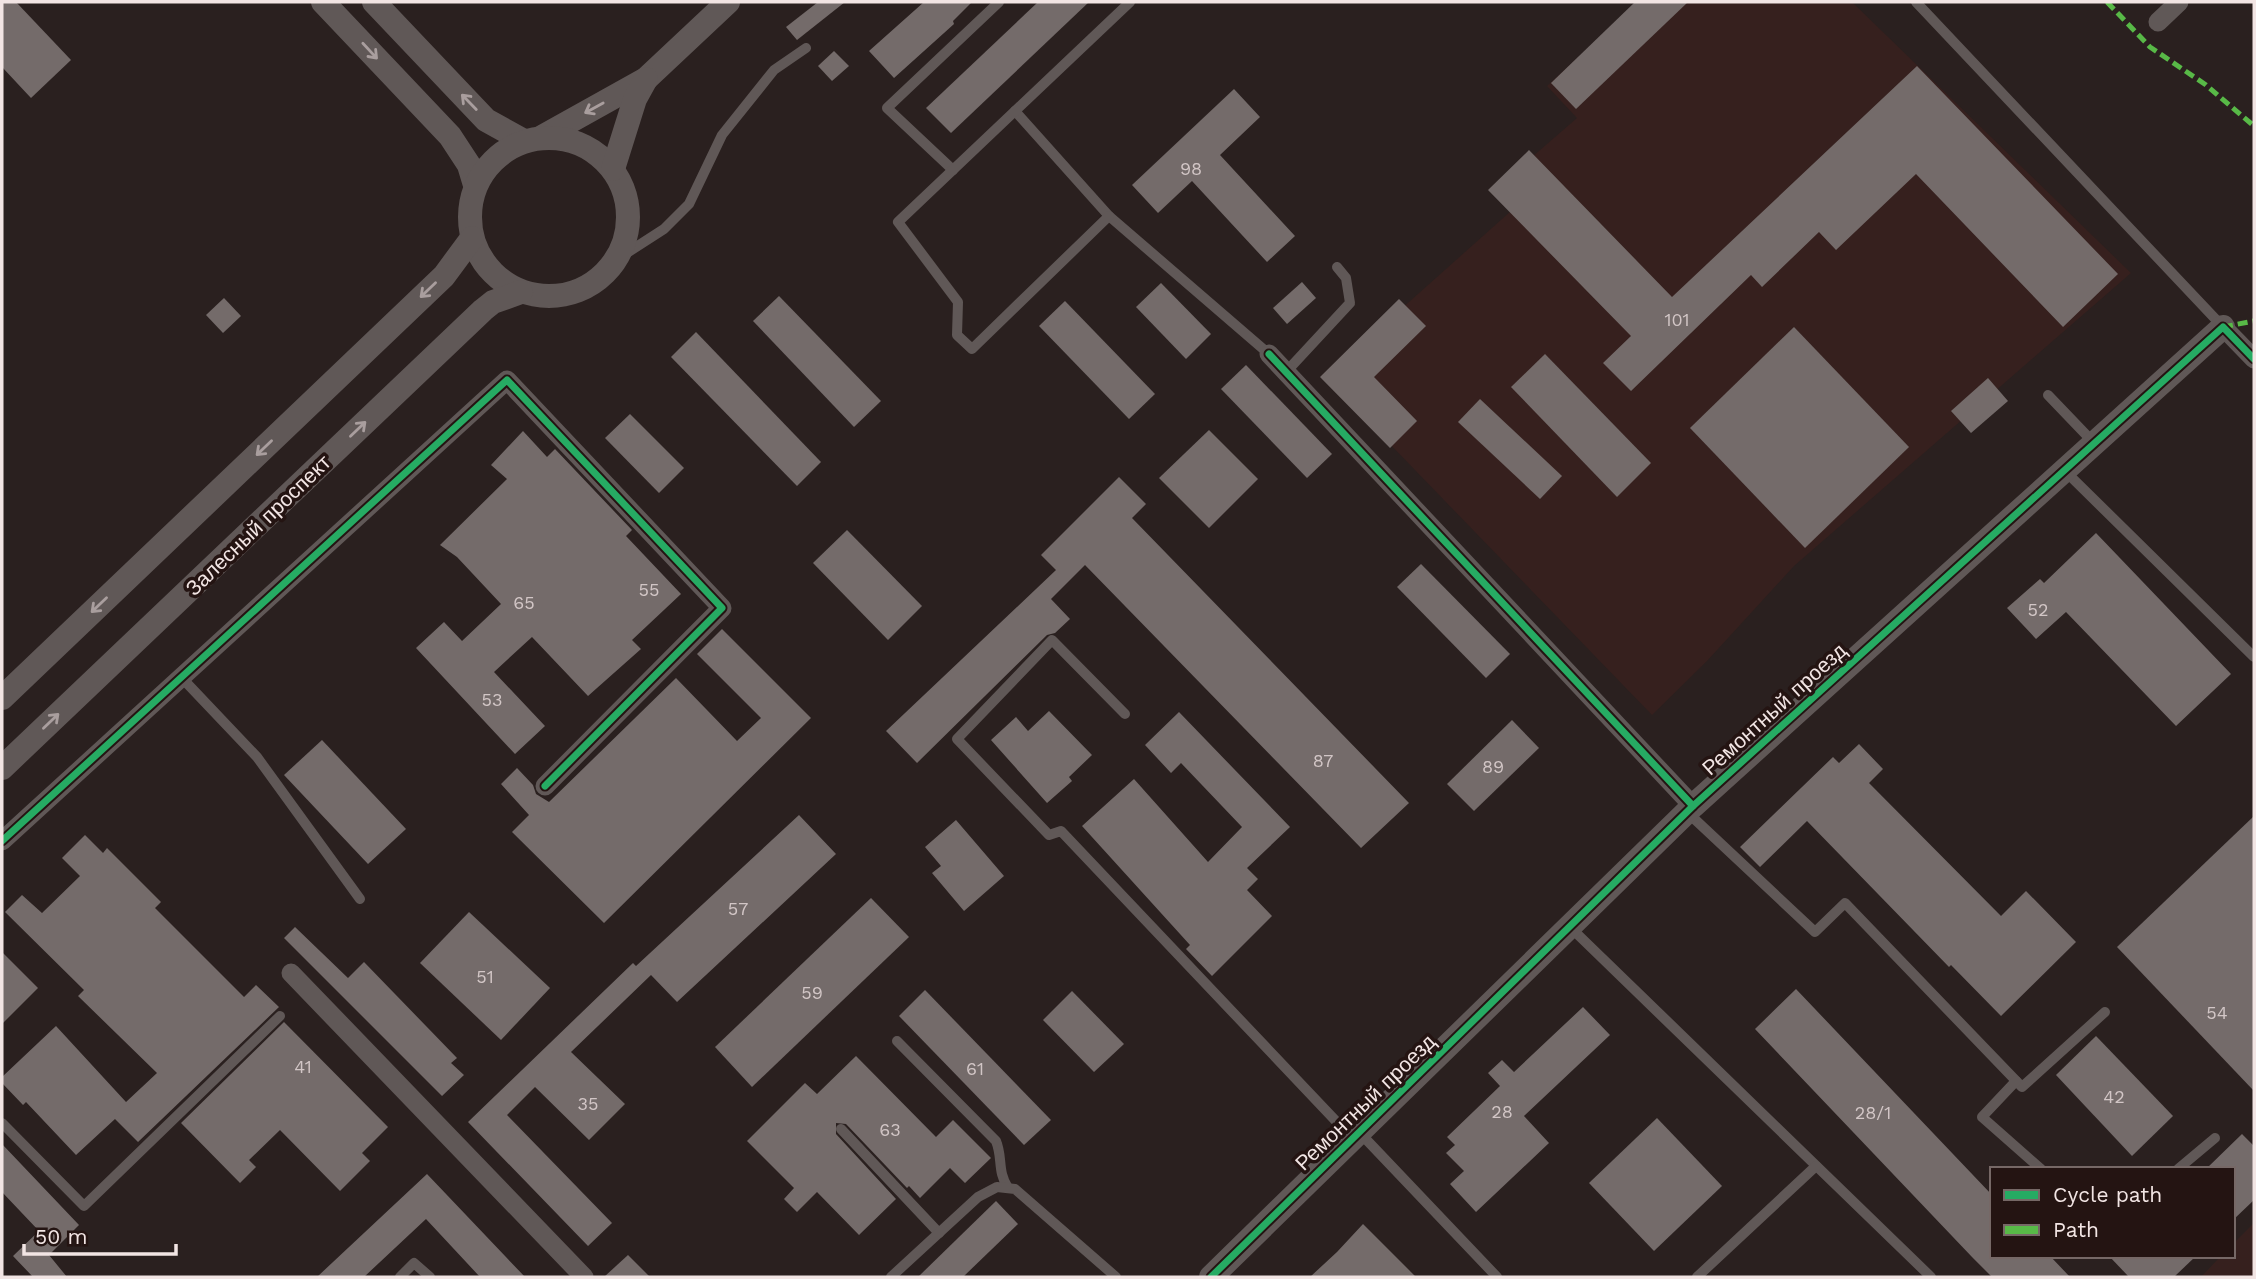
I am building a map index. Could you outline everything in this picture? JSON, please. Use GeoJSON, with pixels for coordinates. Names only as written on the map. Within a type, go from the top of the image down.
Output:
{"type":"FeatureCollection","features":[{"type":"Feature","properties":{"kind":"street"},"geometry":{"type":"LineString","coordinates":[[323,2],[450,136],[469,164],[475,185],[469,220],[472,238],[482,261],[499,279],[520,292],[547,297],[574,293],[598,280],[616,260],[626,238],[629,214],[624,190],[612,169],[595,152],[579,143],[533,139],[486,120],[374,2]]}},
{"type":"Feature","properties":{"kind":"street"},"geometry":{"type":"LineString","coordinates":[[475,185],[495,158],[646,79],[728,2]]}},
{"type":"Feature","properties":{"kind":"street"},"geometry":{"type":"LineString","coordinates":[[2158,22],[2179,2]]}},
{"type":"Feature","properties":{"kind":"street"},"geometry":{"type":"LineString","coordinates":[[612,169],[635,99],[646,79]]}},
{"type":"Feature","properties":{"kind":"street"},"geometry":{"type":"LineString","coordinates":[[2,698],[444,276],[472,238]]}},
{"type":"Feature","properties":{"kind":"street","name":"Залесный проспект"},"geometry":{"type":"LineString","coordinates":[[2,768],[483,310],[492,302],[520,292]]}},
{"type":"Feature","properties":{"kind":"street"},"geometry":{"type":"LineString","coordinates":[[2223,327],[2254,359]]}},
{"type":"Feature","properties":{"kind":"street","name":"Ремонтный проезд"},"geometry":{"type":"LineString","coordinates":[[1211,1277],[1690,809],[2223,327]]}},
{"type":"Feature","properties":{"kind":"street"},"geometry":{"type":"LineString","coordinates":[[1269,354],[1690,809]]}},
{"type":"Feature","properties":{"kind":"street"},"geometry":{"type":"LineString","coordinates":[[2,841],[507,380],[722,608],[545,786]]}},
{"type":"Feature","properties":{"kind":"street"},"geometry":{"type":"LineString","coordinates":[[291,973],[584,1277]]}},
{"type":"Feature","properties":{"kind":"lane"},"geometry":{"type":"LineString","coordinates":[[953,170],[887,108],[999,2]]}},
{"type":"Feature","properties":{"kind":"lane"},"geometry":{"type":"LineString","coordinates":[[1109,216],[972,349],[957,335],[958,302],[898,222],[1130,2]]}},
{"type":"Feature","properties":{"kind":"lane"},"geometry":{"type":"LineString","coordinates":[[1916,2],[2223,327]]}},
{"type":"Feature","properties":{"kind":"lane"},"geometry":{"type":"LineString","coordinates":[[616,260],[664,229],[690,204],[722,135],[774,70],[806,48]]}},
{"type":"Feature","properties":{"kind":"lane"},"geometry":{"type":"LineString","coordinates":[[1015,111],[1109,216],[1269,354]]}},
{"type":"Feature","properties":{"kind":"lane"},"geometry":{"type":"LineString","coordinates":[[1286,372],[1350,303],[1346,278],[1337,267]]}},
{"type":"Feature","properties":{"kind":"lane"},"geometry":{"type":"LineString","coordinates":[[2048,395],[2094,443]]}},
{"type":"Feature","properties":{"kind":"lane"},"geometry":{"type":"LineString","coordinates":[[2064,470],[2254,657]]}},
{"type":"Feature","properties":{"kind":"lane"},"geometry":{"type":"LineString","coordinates":[[1125,714],[1052,640],[957,739],[1049,835],[1060,831],[1497,1277]]}},
{"type":"Feature","properties":{"kind":"lane"},"geometry":{"type":"LineString","coordinates":[[181,677],[257,757],[360,899]]}},
{"type":"Feature","properties":{"kind":"lane"},"geometry":{"type":"LineString","coordinates":[[1690,809],[1815,932],[1845,903],[2022,1087],[2105,1012]]}},
{"type":"Feature","properties":{"kind":"lane"},"geometry":{"type":"LineString","coordinates":[[1570,926],[1931,1277]]}},
{"type":"Feature","properties":{"kind":"lane"},"geometry":{"type":"LineString","coordinates":[[2,1123],[84,1206],[280,1016]]}},
{"type":"Feature","properties":{"kind":"lane"},"geometry":{"type":"LineString","coordinates":[[897,1041],[996,1141],[1000,1152],[1000,1176],[1008,1188]]}},
{"type":"Feature","properties":{"kind":"lane"},"geometry":{"type":"LineString","coordinates":[[2016,1081],[1982,1117],[2039,1167]]}},
{"type":"Feature","properties":{"kind":"lane"},"geometry":{"type":"LineString","coordinates":[[841,1129],[939,1233]]}},
{"type":"Feature","properties":{"kind":"lane"},"geometry":{"type":"LineString","coordinates":[[2180,1167],[2215,1138]]}},
{"type":"Feature","properties":{"kind":"lane"},"geometry":{"type":"LineString","coordinates":[[1697,1277],[1816,1166]]}},
{"type":"Feature","properties":{"kind":"lane"},"geometry":{"type":"LineString","coordinates":[[891,1277],[978,1197],[998,1187],[1015,1189],[1116,1277]]}},
{"type":"Feature","properties":{"kind":"lane"},"geometry":{"type":"LineString","coordinates":[[400,1277],[414,1263],[430,1277]]}},
{"type":"Feature","properties":{"kind":"shaded area"},"geometry":{"type":"Polygon","coordinates":[[[1638,2],[1852,2],[2131,273],[1794,566],[1707,661],[1652,715],[1325,377],[1511,211],[1493,191],[1577,118],[1547,86],[1638,2]]]}},
{"type":"Feature","properties":{"kind":"shaded area"},"geometry":{"type":"Polygon","coordinates":[[[2254,1223],[2254,1277],[2201,1277],[2219,1258],[2235,1258],[2235,1242],[2254,1223]]]}},
{"type":"Feature","properties":{"kind":"building"},"geometry":{"type":"Polygon","coordinates":[[[2,2],[16,2],[71,60],[31,98],[2,67],[2,2]]]}},
{"type":"Feature","properties":{"kind":"building"},"geometry":{"type":"Polygon","coordinates":[[[818,2],[845,2],[797,40],[786,27],[818,2]]]}},
{"type":"Feature","properties":{"kind":"building"},"geometry":{"type":"Polygon","coordinates":[[[924,2],[972,2],[953,21],[954,24],[894,78],[869,51],[924,2]]]}},
{"type":"Feature","properties":{"kind":"building"},"geometry":{"type":"Polygon","coordinates":[[[1038,2],[1089,2],[951,133],[926,108],[1038,2]]]}},
{"type":"Feature","properties":{"kind":"building"},"geometry":{"type":"Polygon","coordinates":[[[1635,2],[1688,2],[1576,109],[1551,83],[1635,2]]]}},
{"type":"Feature","properties":{"kind":"building"},"geometry":{"type":"Polygon","coordinates":[[[834,51],[849,66],[832,81],[818,66],[834,51]]]}},
{"type":"Feature","properties":{"kind":"building"},"geometry":{"type":"Polygon","coordinates":[[[1917,66],[2118,274],[2063,327],[1916,174],[1836,250],[1819,232],[1762,287],[1751,275],[1631,391],[1603,363],[1631,336],[1488,190],[1529,150],[1672,297],[1917,66]]]}},
{"type":"Feature","properties":{"kind":"building"},"geometry":{"type":"Polygon","coordinates":[[[1234,89],[1260,117],[1220,155],[1295,236],[1267,262],[1192,181],[1158,213],[1132,185],[1234,89]]]}},
{"type":"Feature","properties":{"kind":"building"},"geometry":{"type":"Polygon","coordinates":[[[1302,282],[1316,298],[1287,324],[1273,308],[1302,282]]]}},
{"type":"Feature","properties":{"kind":"building"},"geometry":{"type":"Polygon","coordinates":[[[1161,283],[1211,334],[1186,359],[1136,307],[1161,283]]]}},
{"type":"Feature","properties":{"kind":"building"},"geometry":{"type":"Polygon","coordinates":[[[779,296],[881,401],[854,427],[753,321],[779,296]]]}},
{"type":"Feature","properties":{"kind":"building"},"geometry":{"type":"Polygon","coordinates":[[[224,298],[241,316],[223,333],[206,315],[224,298]]]}},
{"type":"Feature","properties":{"kind":"building"},"geometry":{"type":"Polygon","coordinates":[[[1399,299],[1426,326],[1374,377],[1417,421],[1390,448],[1320,377],[1399,299]]]}},
{"type":"Feature","properties":{"kind":"building"},"geometry":{"type":"Polygon","coordinates":[[[1065,301],[1155,394],[1129,419],[1039,326],[1065,301]]]}},
{"type":"Feature","properties":{"kind":"building"},"geometry":{"type":"Polygon","coordinates":[[[1794,327],[1909,447],[1805,548],[1690,428],[1794,327]]]}},
{"type":"Feature","properties":{"kind":"building"},"geometry":{"type":"Polygon","coordinates":[[[696,332],[821,462],[797,486],[671,357],[696,332]]]}},
{"type":"Feature","properties":{"kind":"building"},"geometry":{"type":"Polygon","coordinates":[[[1545,354],[1651,463],[1617,497],[1511,387],[1545,354]]]}},
{"type":"Feature","properties":{"kind":"building"},"geometry":{"type":"Polygon","coordinates":[[[1246,365],[1332,454],[1307,478],[1221,389],[1246,365]]]}},
{"type":"Feature","properties":{"kind":"building"},"geometry":{"type":"Polygon","coordinates":[[[1988,378],[2008,401],[1971,433],[1951,411],[1988,378]]]}},
{"type":"Feature","properties":{"kind":"building"},"geometry":{"type":"Polygon","coordinates":[[[1480,399],[1562,476],[1540,499],[1458,422],[1480,399]]]}},
{"type":"Feature","properties":{"kind":"building"},"geometry":{"type":"Polygon","coordinates":[[[630,414],[684,468],[659,493],[605,438],[630,414]]]}},
{"type":"Feature","properties":{"kind":"building"},"geometry":{"type":"Polygon","coordinates":[[[1209,430],[1258,479],[1209,528],[1159,478],[1209,430]]]}},
{"type":"Feature","properties":{"kind":"building"},"geometry":{"type":"Polygon","coordinates":[[[523,431],[547,457],[555,449],[632,530],[626,536],[681,594],[632,640],[641,649],[588,696],[532,637],[494,672],[545,726],[515,754],[416,648],[444,622],[462,641],[501,604],[457,557],[440,545],[507,479],[491,465],[523,431]]]}},
{"type":"Feature","properties":{"kind":"building"},"geometry":{"type":"Polygon","coordinates":[[[1119,477],[1146,504],[1132,518],[1409,803],[1361,848],[1085,565],[1051,599],[1070,619],[1055,633],[1047,635],[917,763],[886,731],[1056,570],[1041,555],[1119,477]]]}},
{"type":"Feature","properties":{"kind":"building"},"geometry":{"type":"Polygon","coordinates":[[[847,530],[922,606],[888,640],[813,563],[847,530]]]}},
{"type":"Feature","properties":{"kind":"building"},"geometry":{"type":"Polygon","coordinates":[[[2096,533],[2231,674],[2176,726],[2066,612],[2036,639],[2007,608],[2040,579],[2044,583],[2096,533]]]}},
{"type":"Feature","properties":{"kind":"building"},"geometry":{"type":"Polygon","coordinates":[[[1421,564],[1510,654],[1486,678],[1397,587],[1421,564]]]}},
{"type":"Feature","properties":{"kind":"building"},"geometry":{"type":"Polygon","coordinates":[[[722,629],[811,718],[604,923],[512,832],[529,815],[501,784],[517,768],[533,785],[536,794],[549,802],[676,678],[737,741],[761,718],[697,654],[722,629]]]}},
{"type":"Feature","properties":{"kind":"building"},"geometry":{"type":"Polygon","coordinates":[[[1049,711],[1092,755],[1069,777],[1072,781],[1047,803],[991,740],[1016,717],[1028,731],[1049,711]]]}},
{"type":"Feature","properties":{"kind":"building"},"geometry":{"type":"Polygon","coordinates":[[[1179,712],[1290,827],[1247,868],[1258,879],[1247,890],[1272,916],[1212,976],[1186,949],[1190,945],[1082,826],[1134,779],[1208,862],[1242,827],[1181,763],[1171,773],[1145,745],[1179,712]]]}},
{"type":"Feature","properties":{"kind":"building"},"geometry":{"type":"Polygon","coordinates":[[[1512,720],[1539,748],[1474,811],[1447,784],[1512,720]]]}},
{"type":"Feature","properties":{"kind":"building"},"geometry":{"type":"Polygon","coordinates":[[[322,740],[406,829],[368,864],[284,775],[322,740]]]}},
{"type":"Feature","properties":{"kind":"building"},"geometry":{"type":"Polygon","coordinates":[[[1859,744],[1883,769],[1869,783],[2001,916],[2026,891],[2076,942],[2001,1016],[1951,965],[1949,967],[1807,821],[1760,867],[1740,847],[1833,757],[1839,763],[1859,744]]]}},
{"type":"Feature","properties":{"kind":"building"},"geometry":{"type":"Polygon","coordinates":[[[799,815],[836,854],[677,1002],[651,975],[571,1052],[625,1104],[589,1140],[535,1087],[507,1115],[612,1223],[588,1246],[468,1122],[633,963],[636,966],[799,815]]]}},
{"type":"Feature","properties":{"kind":"building"},"geometry":{"type":"Polygon","coordinates":[[[2254,816],[2254,1091],[2117,947],[2254,816]]]}},
{"type":"Feature","properties":{"kind":"building"},"geometry":{"type":"Polygon","coordinates":[[[956,820],[1004,876],[964,911],[932,873],[941,866],[925,847],[956,820]]]}},
{"type":"Feature","properties":{"kind":"building"},"geometry":{"type":"Polygon","coordinates":[[[85,835],[103,853],[107,848],[161,902],[155,908],[244,997],[256,985],[279,1007],[138,1142],[115,1119],[76,1155],[26,1102],[23,1105],[2,1083],[2,1077],[56,1026],[126,1102],[157,1073],[78,996],[84,990],[5,912],[22,895],[42,913],[80,876],[62,858],[85,835]]]}},
{"type":"Feature","properties":{"kind":"building"},"geometry":{"type":"Polygon","coordinates":[[[871,898],[909,937],[752,1087],[715,1047],[871,898]]]}},
{"type":"Feature","properties":{"kind":"building"},"geometry":{"type":"Polygon","coordinates":[[[469,912],[550,988],[501,1040],[420,963],[469,912]]]}},
{"type":"Feature","properties":{"kind":"building"},"geometry":{"type":"Polygon","coordinates":[[[295,927],[348,978],[364,962],[457,1058],[451,1063],[464,1075],[442,1096],[284,938],[295,927]]]}},
{"type":"Feature","properties":{"kind":"building"},"geometry":{"type":"Polygon","coordinates":[[[2,952],[38,988],[2,1024],[2,952]]]}},
{"type":"Feature","properties":{"kind":"building"},"geometry":{"type":"Polygon","coordinates":[[[1796,989],[1990,1193],[1990,1258],[2052,1258],[2070,1277],[1992,1277],[1755,1029],[1796,989]]]}},
{"type":"Feature","properties":{"kind":"building"},"geometry":{"type":"Polygon","coordinates":[[[925,990],[1051,1120],[1024,1145],[899,1016],[925,990]]]}},
{"type":"Feature","properties":{"kind":"building"},"geometry":{"type":"Polygon","coordinates":[[[1072,991],[1124,1044],[1094,1072],[1043,1020],[1072,991]]]}},
{"type":"Feature","properties":{"kind":"building"},"geometry":{"type":"Polygon","coordinates":[[[1583,1007],[1610,1035],[1524,1116],[1549,1143],[1476,1212],[1450,1184],[1464,1171],[1446,1153],[1455,1145],[1447,1137],[1500,1086],[1488,1073],[1502,1060],[1514,1072],[1583,1007]]]}},
{"type":"Feature","properties":{"kind":"building"},"geometry":{"type":"Polygon","coordinates":[[[284,1022],[388,1127],[362,1153],[370,1161],[340,1191],[280,1130],[249,1160],[256,1167],[240,1183],[181,1123],[284,1022]]]}},
{"type":"Feature","properties":{"kind":"building"},"geometry":{"type":"Polygon","coordinates":[[[2096,1036],[2173,1116],[2132,1156],[2056,1075],[2096,1036]]]}},
{"type":"Feature","properties":{"kind":"building"},"geometry":{"type":"Polygon","coordinates":[[[856,1056],[936,1137],[953,1120],[991,1158],[965,1183],[950,1168],[920,1198],[909,1186],[907,1188],[846,1124],[836,1123],[836,1134],[896,1199],[859,1235],[817,1192],[797,1212],[784,1199],[794,1188],[747,1141],[805,1083],[817,1094],[856,1056]]]}},
{"type":"Feature","properties":{"kind":"building"},"geometry":{"type":"Polygon","coordinates":[[[1657,1118],[1722,1186],[1654,1251],[1589,1183],[1657,1118]]]}},
{"type":"Feature","properties":{"kind":"building"},"geometry":{"type":"Polygon","coordinates":[[[2242,1134],[2254,1146],[2254,1200],[2235,1218],[2235,1167],[2208,1167],[2242,1134]]]}},
{"type":"Feature","properties":{"kind":"building"},"geometry":{"type":"Polygon","coordinates":[[[2,1144],[79,1225],[49,1255],[67,1277],[33,1277],[13,1256],[39,1231],[2,1192],[2,1144]]]}},
{"type":"Feature","properties":{"kind":"building"},"geometry":{"type":"Polygon","coordinates":[[[427,1174],[525,1277],[480,1277],[426,1219],[364,1277],[317,1277],[427,1174]]]}},
{"type":"Feature","properties":{"kind":"building"},"geometry":{"type":"Polygon","coordinates":[[[996,1201],[1018,1224],[963,1277],[918,1277],[996,1201]]]}},
{"type":"Feature","properties":{"kind":"building"},"geometry":{"type":"Polygon","coordinates":[[[1363,1224],[1416,1277],[1310,1277],[1337,1252],[1363,1224]]]}},
{"type":"Feature","properties":{"kind":"building"},"geometry":{"type":"Polygon","coordinates":[[[628,1255],[650,1277],[604,1277],[628,1255]]]}},
{"type":"Feature","properties":{"kind":"building"},"geometry":{"type":"Polygon","coordinates":[[[2111,1258],[2194,1258],[2174,1277],[2129,1277],[2111,1258]]]}},
{"type":"Feature","properties":{"kind":"marked path"},"geometry":{"type":"LineString","coordinates":[[2107,2],[2150,47],[2206,85],[2254,126]]}},
{"type":"Feature","properties":{"kind":"marked path"},"geometry":{"type":"LineString","coordinates":[[2223,327],[2254,321]]}},
{"type":"Feature","properties":{"kind":"cycle path"},"geometry":{"type":"LineString","coordinates":[[1211,1277],[1693,806],[2223,327],[2254,359]]}},
{"type":"Feature","properties":{"kind":"cycle path"},"geometry":{"type":"LineString","coordinates":[[1269,354],[1693,806]]}},
{"type":"Feature","properties":{"kind":"cycle path"},"geometry":{"type":"LineString","coordinates":[[2,841],[507,380],[722,608],[545,786]]}}]}
